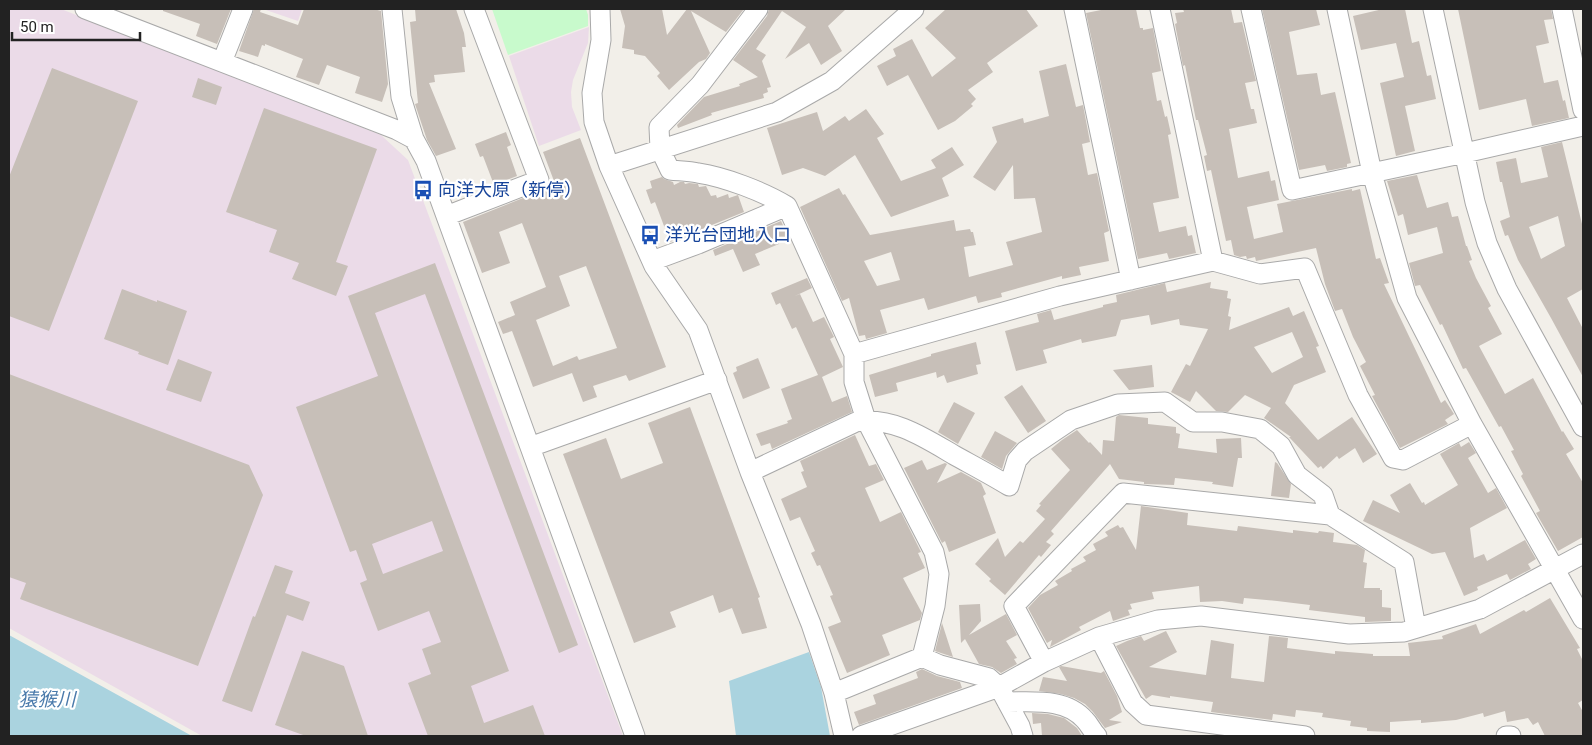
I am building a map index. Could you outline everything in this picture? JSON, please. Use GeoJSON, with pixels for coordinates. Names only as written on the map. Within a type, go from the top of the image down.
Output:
{"type":"FeatureCollection","features":[{"type":"Feature","properties":{"kind":"street"},"geometry":{"type":"LineString","coordinates":[[85,9],[127,16],[222,62],[397,130],[414,139]]}},
{"type":"Feature","properties":{"kind":"street"},"geometry":{"type":"LineString","coordinates":[[222,62],[243,9]]}},
{"type":"Feature","properties":{"kind":"street"},"geometry":{"type":"LineString","coordinates":[[391,9],[401,97],[414,139],[426,161],[634,736]]}},
{"type":"Feature","properties":{"kind":"street"},"geometry":{"type":"LineString","coordinates":[[446,216],[539,180],[474,9]]}},
{"type":"Feature","properties":{"kind":"street"},"geometry":{"type":"LineString","coordinates":[[600,9],[601,40],[592,93],[594,122],[609,166],[652,261],[698,330],[750,472],[811,624],[834,693],[844,736]]}},
{"type":"Feature","properties":{"kind":"street"},"geometry":{"type":"LineString","coordinates":[[758,9],[700,84],[659,127],[660,149],[670,170],[699,173],[729,181],[773,198],[787,206],[854,354],[854,382],[866,420],[934,552],[938,574],[936,598],[922,658]]}},
{"type":"Feature","properties":{"kind":"street"},"geometry":{"type":"LineString","coordinates":[[609,166],[784,108],[832,81],[914,9]]}},
{"type":"Feature","properties":{"kind":"street"},"geometry":{"type":"LineString","coordinates":[[1074,9],[1131,280]]}},
{"type":"Feature","properties":{"kind":"street"},"geometry":{"type":"LineString","coordinates":[[1160,9],[1213,261]]}},
{"type":"Feature","properties":{"kind":"street"},"geometry":{"type":"LineString","coordinates":[[1251,9],[1292,190],[1583,126]]}},
{"type":"Feature","properties":{"kind":"street"},"geometry":{"type":"LineString","coordinates":[[1337,9],[1372,173],[1407,298],[1472,424],[1583,619]]}},
{"type":"Feature","properties":{"kind":"street"},"geometry":{"type":"LineString","coordinates":[[1433,9],[1475,202],[1487,243],[1507,289],[1583,427]]}},
{"type":"Feature","properties":{"kind":"street"},"geometry":{"type":"LineString","coordinates":[[1562,9],[1583,110]]}},
{"type":"Feature","properties":{"kind":"street"},"geometry":{"type":"LineString","coordinates":[[652,261],[698,244],[787,206]]}},
{"type":"Feature","properties":{"kind":"street"},"geometry":{"type":"LineString","coordinates":[[854,354],[1060,296],[1213,261],[1260,274],[1305,268],[1358,395],[1393,458],[1403,460],[1472,424]]}},
{"type":"Feature","properties":{"kind":"street"},"geometry":{"type":"LineString","coordinates":[[530,447],[717,380]]}},
{"type":"Feature","properties":{"kind":"street"},"geometry":{"type":"LineString","coordinates":[[750,472],[856,422],[866,420],[894,424],[920,436],[1009,486],[1017,460],[1025,451],[1071,420],[1118,404],[1165,402],[1193,422],[1222,422],[1260,429],[1281,446],[1297,475],[1323,495],[1330,514]]}},
{"type":"Feature","properties":{"kind":"street"},"geometry":{"type":"LineString","coordinates":[[1044,662],[1014,606],[1123,493],[1330,514],[1404,562],[1416,628]]}},
{"type":"Feature","properties":{"kind":"street"},"geometry":{"type":"LineString","coordinates":[[861,736],[1003,694],[1044,662],[1099,637],[1158,620],[1202,616],[1349,634],[1404,632],[1480,609],[1583,554]]}},
{"type":"Feature","properties":{"kind":"street"},"geometry":{"type":"LineString","coordinates":[[1099,637],[1133,703],[1146,715],[1305,736]]}},
{"type":"Feature","properties":{"kind":"street"},"geometry":{"type":"LineString","coordinates":[[834,693],[922,658],[940,665],[989,678],[1003,694],[1020,726],[1023,736]]}},
{"type":"Feature","properties":{"kind":"street"},"geometry":{"type":"LineString","coordinates":[[1003,694],[1063,706],[1076,712],[1086,720],[1097,736]]}},
{"type":"Feature","properties":{"kind":"street"},"geometry":{"type":"LineString","coordinates":[[1506,736],[1511,736]]}},
{"type":"Feature","properties":{"kind":"shaded area"},"geometry":{"type":"Polygon","coordinates":[[[9,9],[61,9],[381,135],[408,160],[623,736],[202,736],[9,628],[9,9]]]}},
{"type":"Feature","properties":{"kind":"shaded area"},"geometry":{"type":"Polygon","coordinates":[[[263,9],[302,9],[298,21],[263,9]]]}},
{"type":"Feature","properties":{"kind":"shaded area"},"geometry":{"type":"Polygon","coordinates":[[[589,27],[588,43],[573,80],[571,92],[572,107],[581,130],[539,146],[509,56],[589,27]]]}},
{"type":"Feature","properties":{"kind":"green space"},"geometry":{"type":"Polygon","coordinates":[[[492,9],[586,9],[588,26],[508,55],[492,9]]]}},
{"type":"Feature","properties":{"kind":"water","name":"猿猴川"},"geometry":{"type":"Polygon","coordinates":[[[9,635],[192,736],[9,736],[9,635]]]}},
{"type":"Feature","properties":{"kind":"water"},"geometry":{"type":"Polygon","coordinates":[[[809,652],[821,687],[830,736],[736,736],[729,681],[809,652]]]}},
{"type":"Feature","properties":{"kind":"building"},"geometry":{"type":"Polygon","coordinates":[[[163,9],[231,9],[217,44],[196,36],[200,24],[163,11],[163,9]]]}},
{"type":"Feature","properties":{"kind":"building"},"geometry":{"type":"Polygon","coordinates":[[[254,9],[261,9],[260,12],[298,25],[304,9],[374,9],[381,11],[388,84],[382,102],[355,93],[360,77],[327,65],[319,85],[296,77],[303,59],[265,44],[265,46],[262,45],[258,57],[239,51],[254,9]]]}},
{"type":"Feature","properties":{"kind":"building"},"geometry":{"type":"Polygon","coordinates":[[[415,9],[456,9],[464,33],[466,47],[462,47],[465,72],[434,75],[435,82],[429,83],[456,149],[436,156],[427,140],[415,104],[418,103],[410,22],[416,21],[415,9]]]}},
{"type":"Feature","properties":{"kind":"building"},"geometry":{"type":"Polygon","coordinates":[[[620,9],[662,9],[667,35],[687,9],[744,9],[726,32],[691,11],[710,53],[706,59],[699,62],[669,90],[657,76],[660,73],[645,56],[634,54],[634,50],[622,48],[625,26],[620,9]]]}},
{"type":"Feature","properties":{"kind":"building"},"geometry":{"type":"Polygon","coordinates":[[[769,9],[846,9],[828,26],[842,51],[821,65],[809,43],[785,59],[806,27],[782,11],[756,49],[766,55],[762,61],[771,87],[767,88],[768,92],[763,94],[764,98],[711,113],[712,115],[678,128],[677,125],[704,97],[740,86],[739,84],[758,77],[733,60],[767,16],[769,9]]]}},
{"type":"Feature","properties":{"kind":"building"},"geometry":{"type":"Polygon","coordinates":[[[946,9],[1026,9],[1038,26],[987,63],[993,72],[968,90],[976,99],[971,104],[973,106],[955,121],[938,130],[908,75],[887,86],[877,66],[896,56],[893,49],[912,39],[932,77],[956,58],[925,28],[946,9]]]}},
{"type":"Feature","properties":{"kind":"building"},"geometry":{"type":"Polygon","coordinates":[[[1106,9],[1136,9],[1140,28],[1143,28],[1143,30],[1153,28],[1161,71],[1152,73],[1157,101],[1161,100],[1171,134],[1168,135],[1179,198],[1153,203],[1159,232],[1186,226],[1188,236],[1192,235],[1196,253],[1169,259],[1167,253],[1138,259],[1086,13],[1106,9]]]}},
{"type":"Feature","properties":{"kind":"building"},"geometry":{"type":"Polygon","coordinates":[[[1183,9],[1231,9],[1234,23],[1242,22],[1256,81],[1245,83],[1251,109],[1254,109],[1257,123],[1229,129],[1238,178],[1269,171],[1271,181],[1275,180],[1279,200],[1247,207],[1254,239],[1283,232],[1277,204],[1360,189],[1376,259],[1380,258],[1389,283],[1384,284],[1441,403],[1445,400],[1454,414],[1445,420],[1448,424],[1400,448],[1372,396],[1375,395],[1360,366],[1366,362],[1353,337],[1342,309],[1335,311],[1325,284],[1316,248],[1256,261],[1255,257],[1247,259],[1246,256],[1234,255],[1231,240],[1226,241],[1211,170],[1207,171],[1204,156],[1207,155],[1198,120],[1196,120],[1185,65],[1183,66],[1175,24],[1177,23],[1175,13],[1184,12],[1183,9]]]}},
{"type":"Feature","properties":{"kind":"building"},"geometry":{"type":"Polygon","coordinates":[[[1262,9],[1316,9],[1320,25],[1289,32],[1297,75],[1317,73],[1321,95],[1335,92],[1351,163],[1347,164],[1347,167],[1327,171],[1325,165],[1299,170],[1262,9]]]}},
{"type":"Feature","properties":{"kind":"building"},"geometry":{"type":"Polygon","coordinates":[[[1383,9],[1405,9],[1412,43],[1419,41],[1427,76],[1431,75],[1436,99],[1405,106],[1415,151],[1396,156],[1380,83],[1404,77],[1396,43],[1361,50],[1353,16],[1383,9]]]}},
{"type":"Feature","properties":{"kind":"building"},"geometry":{"type":"Polygon","coordinates":[[[1458,9],[1551,9],[1553,19],[1544,20],[1549,43],[1536,46],[1544,83],[1558,80],[1569,118],[1532,126],[1526,99],[1479,110],[1458,9]]]}},
{"type":"Feature","properties":{"kind":"building"},"geometry":{"type":"Polygon","coordinates":[[[1066,64],[1076,107],[1083,105],[1090,142],[1082,144],[1088,175],[1097,173],[1109,231],[1104,233],[1109,261],[1079,267],[1081,275],[1062,279],[1062,276],[1001,293],[1002,297],[978,303],[976,296],[928,310],[924,298],[880,310],[887,333],[866,339],[865,335],[859,336],[849,298],[842,301],[800,207],[839,188],[843,195],[845,194],[870,235],[954,220],[956,231],[970,229],[973,232],[976,245],[964,247],[969,277],[1013,265],[1006,242],[1042,232],[1035,198],[1014,199],[1013,165],[995,191],[973,177],[997,142],[992,127],[1023,118],[1024,123],[1049,116],[1039,71],[1066,64]],[[891,252],[864,261],[877,286],[900,280],[891,252]]]}},
{"type":"Feature","properties":{"kind":"building"},"geometry":{"type":"Polygon","coordinates":[[[52,68],[138,101],[49,331],[9,316],[9,177],[52,68]]]}},
{"type":"Feature","properties":{"kind":"building"},"geometry":{"type":"Polygon","coordinates":[[[198,78],[222,87],[216,105],[192,97],[198,78]]]}},
{"type":"Feature","properties":{"kind":"building"},"geometry":{"type":"Polygon","coordinates":[[[264,108],[377,149],[336,262],[348,266],[336,296],[292,279],[299,263],[269,252],[277,230],[226,212],[264,108]]]}},
{"type":"Feature","properties":{"kind":"building"},"geometry":{"type":"Polygon","coordinates":[[[866,109],[884,134],[877,138],[901,181],[936,168],[931,160],[952,147],[964,165],[942,178],[949,196],[891,217],[855,155],[825,176],[803,168],[782,175],[767,128],[817,112],[823,131],[845,116],[849,121],[866,109]]]}},
{"type":"Feature","properties":{"kind":"building"},"geometry":{"type":"Polygon","coordinates":[[[506,132],[511,145],[507,147],[517,176],[494,185],[483,156],[480,157],[475,144],[506,132]]]}},
{"type":"Feature","properties":{"kind":"building"},"geometry":{"type":"Polygon","coordinates":[[[580,138],[666,367],[629,381],[626,375],[593,386],[597,397],[583,402],[572,373],[533,387],[512,331],[503,334],[498,322],[515,315],[510,302],[546,287],[522,223],[499,232],[510,263],[482,273],[463,222],[543,190],[554,181],[543,152],[580,138]],[[586,266],[559,276],[570,306],[536,320],[553,366],[577,356],[579,360],[617,348],[586,266]]]}},
{"type":"Feature","properties":{"kind":"building"},"geometry":{"type":"Polygon","coordinates":[[[1562,142],[1583,228],[1583,289],[1567,298],[1583,329],[1583,377],[1518,260],[1508,235],[1505,236],[1500,221],[1510,217],[1496,162],[1516,158],[1521,183],[1548,177],[1541,147],[1562,142]],[[1558,216],[1529,227],[1541,259],[1565,246],[1558,216]]]}},
{"type":"Feature","properties":{"kind":"building"},"geometry":{"type":"Polygon","coordinates":[[[1417,175],[1427,208],[1448,202],[1452,217],[1458,216],[1472,260],[1469,261],[1491,306],[1488,308],[1502,334],[1479,346],[1505,394],[1533,378],[1562,432],[1574,449],[1566,454],[1583,483],[1583,537],[1558,551],[1536,513],[1540,511],[1521,476],[1523,474],[1511,451],[1514,450],[1466,368],[1463,369],[1442,324],[1440,325],[1420,285],[1415,286],[1409,263],[1443,253],[1437,227],[1408,235],[1403,214],[1398,216],[1387,181],[1417,175]]]}},
{"type":"Feature","properties":{"kind":"building"},"geometry":{"type":"Polygon","coordinates":[[[662,177],[673,182],[674,185],[684,182],[685,184],[698,184],[699,187],[706,186],[711,196],[716,195],[717,198],[728,194],[729,198],[738,195],[744,212],[670,242],[655,202],[651,204],[646,190],[652,188],[650,181],[662,177]]]}},
{"type":"Feature","properties":{"kind":"building"},"geometry":{"type":"Polygon","coordinates":[[[781,221],[789,238],[755,254],[760,265],[743,272],[733,249],[715,256],[713,250],[781,221]]]}},
{"type":"Feature","properties":{"kind":"building"},"geometry":{"type":"Polygon","coordinates":[[[435,263],[578,645],[559,653],[425,294],[375,313],[509,671],[471,686],[484,723],[533,705],[545,736],[428,736],[408,683],[431,674],[422,649],[441,642],[429,611],[378,631],[360,583],[367,580],[356,550],[350,552],[296,407],[378,376],[348,296],[435,263]],[[432,521],[372,544],[383,574],[443,551],[432,521]]]}},
{"type":"Feature","properties":{"kind":"building"},"geometry":{"type":"Polygon","coordinates":[[[807,278],[812,288],[795,296],[800,294],[813,322],[824,317],[834,337],[830,339],[843,367],[822,377],[832,402],[847,396],[852,412],[772,449],[770,443],[761,446],[756,434],[788,423],[787,421],[792,419],[781,389],[818,375],[796,327],[792,329],[780,303],[776,305],[771,293],[807,278]]]}},
{"type":"Feature","properties":{"kind":"building"},"geometry":{"type":"Polygon","coordinates":[[[1211,282],[1210,288],[1228,291],[1227,298],[1231,299],[1228,316],[1231,317],[1229,330],[1289,307],[1293,316],[1304,311],[1319,346],[1316,347],[1326,372],[1294,385],[1285,403],[1318,440],[1352,417],[1377,454],[1363,463],[1355,448],[1339,459],[1337,456],[1323,469],[1321,466],[1318,468],[1289,437],[1291,437],[1264,418],[1271,408],[1245,395],[1228,412],[1216,411],[1196,391],[1190,402],[1171,392],[1186,364],[1190,366],[1208,329],[1180,325],[1179,319],[1151,325],[1149,315],[1121,320],[1116,336],[1082,343],[1081,339],[1043,350],[1047,363],[1016,371],[1005,331],[1039,322],[1037,314],[1051,310],[1054,320],[1117,302],[1116,295],[1165,283],[1167,292],[1211,282]],[[1292,332],[1254,347],[1272,373],[1303,357],[1292,332]]]}},
{"type":"Feature","properties":{"kind":"building"},"geometry":{"type":"Polygon","coordinates":[[[122,289],[187,311],[168,365],[104,339],[122,289]]]}},
{"type":"Feature","properties":{"kind":"building"},"geometry":{"type":"Polygon","coordinates":[[[976,342],[981,364],[976,365],[978,374],[947,383],[944,375],[937,378],[936,372],[896,383],[898,391],[875,397],[869,375],[931,356],[931,354],[976,342]]]}},
{"type":"Feature","properties":{"kind":"building"},"geometry":{"type":"Polygon","coordinates":[[[758,358],[770,388],[743,399],[733,373],[737,371],[736,367],[758,358]]]}},
{"type":"Feature","properties":{"kind":"building"},"geometry":{"type":"Polygon","coordinates":[[[178,359],[212,372],[201,402],[166,390],[178,359]]]}},
{"type":"Feature","properties":{"kind":"building"},"geometry":{"type":"Polygon","coordinates":[[[1152,365],[1154,387],[1129,390],[1113,370],[1152,365]]]}},
{"type":"Feature","properties":{"kind":"building"},"geometry":{"type":"Polygon","coordinates":[[[9,374],[249,465],[263,495],[198,666],[20,599],[26,583],[9,577],[9,374]]]}},
{"type":"Feature","properties":{"kind":"building"},"geometry":{"type":"Polygon","coordinates":[[[1022,385],[1046,421],[1028,433],[1004,397],[1022,385]]]}},
{"type":"Feature","properties":{"kind":"building"},"geometry":{"type":"Polygon","coordinates":[[[954,402],[975,413],[958,444],[938,432],[954,402]]]}},
{"type":"Feature","properties":{"kind":"building"},"geometry":{"type":"Polygon","coordinates":[[[690,407],[760,597],[758,598],[767,628],[742,634],[732,608],[719,613],[713,595],[670,612],[676,627],[634,643],[563,454],[606,438],[621,479],[663,463],[648,423],[690,407]]]}},
{"type":"Feature","properties":{"kind":"building"},"geometry":{"type":"Polygon","coordinates":[[[1119,415],[1148,418],[1148,424],[1176,427],[1176,433],[1180,434],[1178,448],[1217,453],[1216,439],[1241,438],[1242,458],[1238,458],[1233,487],[1212,484],[1213,482],[1175,478],[1174,485],[1144,484],[1144,482],[1119,479],[1110,464],[1051,531],[1054,534],[1046,542],[1051,545],[1041,557],[1039,555],[1005,595],[989,581],[991,579],[975,564],[998,538],[1005,557],[1020,541],[1023,543],[1045,519],[1036,511],[1041,505],[1039,504],[1070,470],[1051,449],[1077,430],[1102,455],[1103,440],[1114,441],[1116,417],[1119,415]]]}},
{"type":"Feature","properties":{"kind":"building"},"geometry":{"type":"Polygon","coordinates":[[[995,431],[1017,443],[1006,456],[1002,469],[981,457],[995,431]]]}},
{"type":"Feature","properties":{"kind":"building"},"geometry":{"type":"Polygon","coordinates":[[[855,435],[869,466],[876,464],[884,480],[865,488],[880,522],[901,512],[921,552],[918,553],[925,568],[903,578],[922,613],[920,620],[882,635],[890,655],[847,673],[828,627],[841,622],[830,596],[833,595],[820,565],[817,566],[811,553],[815,551],[800,517],[790,521],[781,499],[807,487],[801,472],[804,471],[800,461],[855,435]]]}},
{"type":"Feature","properties":{"kind":"building"},"geometry":{"type":"Polygon","coordinates":[[[1469,442],[1476,453],[1468,458],[1488,493],[1496,488],[1507,508],[1470,528],[1474,558],[1484,554],[1487,561],[1525,540],[1536,559],[1528,564],[1531,569],[1510,580],[1507,574],[1477,587],[1478,590],[1464,596],[1445,552],[1432,554],[1363,521],[1373,500],[1400,513],[1390,495],[1410,483],[1425,505],[1458,485],[1440,454],[1459,443],[1461,447],[1469,442]]]}},
{"type":"Feature","properties":{"kind":"building"},"geometry":{"type":"Polygon","coordinates":[[[922,460],[927,470],[945,463],[947,464],[937,483],[961,472],[981,483],[986,494],[983,496],[996,533],[949,552],[945,541],[942,543],[904,468],[922,460]]]}},
{"type":"Feature","properties":{"kind":"building"},"geometry":{"type":"Polygon","coordinates":[[[1275,462],[1291,484],[1289,498],[1271,496],[1275,462]]]}},
{"type":"Feature","properties":{"kind":"building"},"geometry":{"type":"Polygon","coordinates":[[[1141,506],[1188,513],[1187,525],[1237,531],[1238,526],[1293,533],[1293,530],[1334,533],[1333,542],[1357,545],[1365,550],[1363,562],[1367,563],[1364,588],[1380,588],[1382,590],[1382,607],[1391,608],[1391,621],[1365,622],[1365,617],[1309,610],[1310,605],[1277,601],[1244,598],[1243,604],[1222,601],[1200,602],[1199,586],[1152,592],[1154,599],[1130,604],[1132,609],[1128,610],[1130,615],[1113,621],[1110,611],[1079,627],[1081,630],[1050,647],[1052,640],[1047,643],[1028,608],[1040,595],[1058,585],[1055,581],[1086,561],[1083,557],[1096,550],[1093,544],[1108,536],[1105,532],[1118,525],[1120,528],[1123,527],[1136,550],[1141,506]]]}},
{"type":"Feature","properties":{"kind":"building"},"geometry":{"type":"Polygon","coordinates":[[[275,565],[293,571],[285,593],[310,602],[303,621],[287,615],[252,712],[222,701],[253,616],[255,617],[275,565]]]}},
{"type":"Feature","properties":{"kind":"building"},"geometry":{"type":"Polygon","coordinates":[[[1550,598],[1580,648],[1577,649],[1583,661],[1583,700],[1578,703],[1583,712],[1583,736],[1545,736],[1538,722],[1533,725],[1528,718],[1507,722],[1505,711],[1484,717],[1483,713],[1456,720],[1421,723],[1421,720],[1390,722],[1390,732],[1367,731],[1367,728],[1350,726],[1351,721],[1322,717],[1323,713],[1296,710],[1295,717],[1273,714],[1272,720],[1211,712],[1213,702],[1152,695],[1146,699],[1116,646],[1141,636],[1144,641],[1166,631],[1177,652],[1149,667],[1206,675],[1211,640],[1234,644],[1231,678],[1264,682],[1269,636],[1288,638],[1287,648],[1335,654],[1335,651],[1373,654],[1373,656],[1410,656],[1408,643],[1443,639],[1442,636],[1476,624],[1480,634],[1550,598]]]}},
{"type":"Feature","properties":{"kind":"building"},"geometry":{"type":"Polygon","coordinates":[[[980,604],[981,621],[969,635],[1006,614],[1017,635],[1006,641],[1017,658],[1014,659],[1017,664],[1001,673],[992,667],[979,664],[965,639],[961,643],[959,605],[980,604]]]}},
{"type":"Feature","properties":{"kind":"building"},"geometry":{"type":"Polygon","coordinates":[[[942,623],[953,657],[935,651],[942,623]]]}},
{"type":"Feature","properties":{"kind":"building"},"geometry":{"type":"Polygon","coordinates":[[[302,651],[344,666],[368,736],[306,736],[275,725],[302,651]]]}},
{"type":"Feature","properties":{"kind":"building"},"geometry":{"type":"Polygon","coordinates":[[[1059,667],[1101,673],[1104,671],[1117,696],[1122,712],[1109,720],[1122,722],[1105,728],[1085,704],[1061,694],[1039,691],[1043,677],[1067,681],[1059,667]]]}},
{"type":"Feature","properties":{"kind":"building"},"geometry":{"type":"Polygon","coordinates":[[[922,669],[937,676],[960,682],[962,688],[859,725],[854,712],[876,704],[873,695],[918,678],[916,672],[922,669]]]}},
{"type":"Feature","properties":{"kind":"building"},"geometry":{"type":"Polygon","coordinates":[[[1032,713],[1064,718],[1077,728],[1082,736],[1042,736],[1041,723],[1033,724],[1032,713]]]}},
{"type":"Feature","properties":{"kind":"place","name":"向洋大原（新停）"},"geometry":{"type":"Point","coordinates":[423,190]}},
{"type":"Feature","properties":{"kind":"place","name":"洋光台団地入口"},"geometry":{"type":"Point","coordinates":[650,235]}}]}
